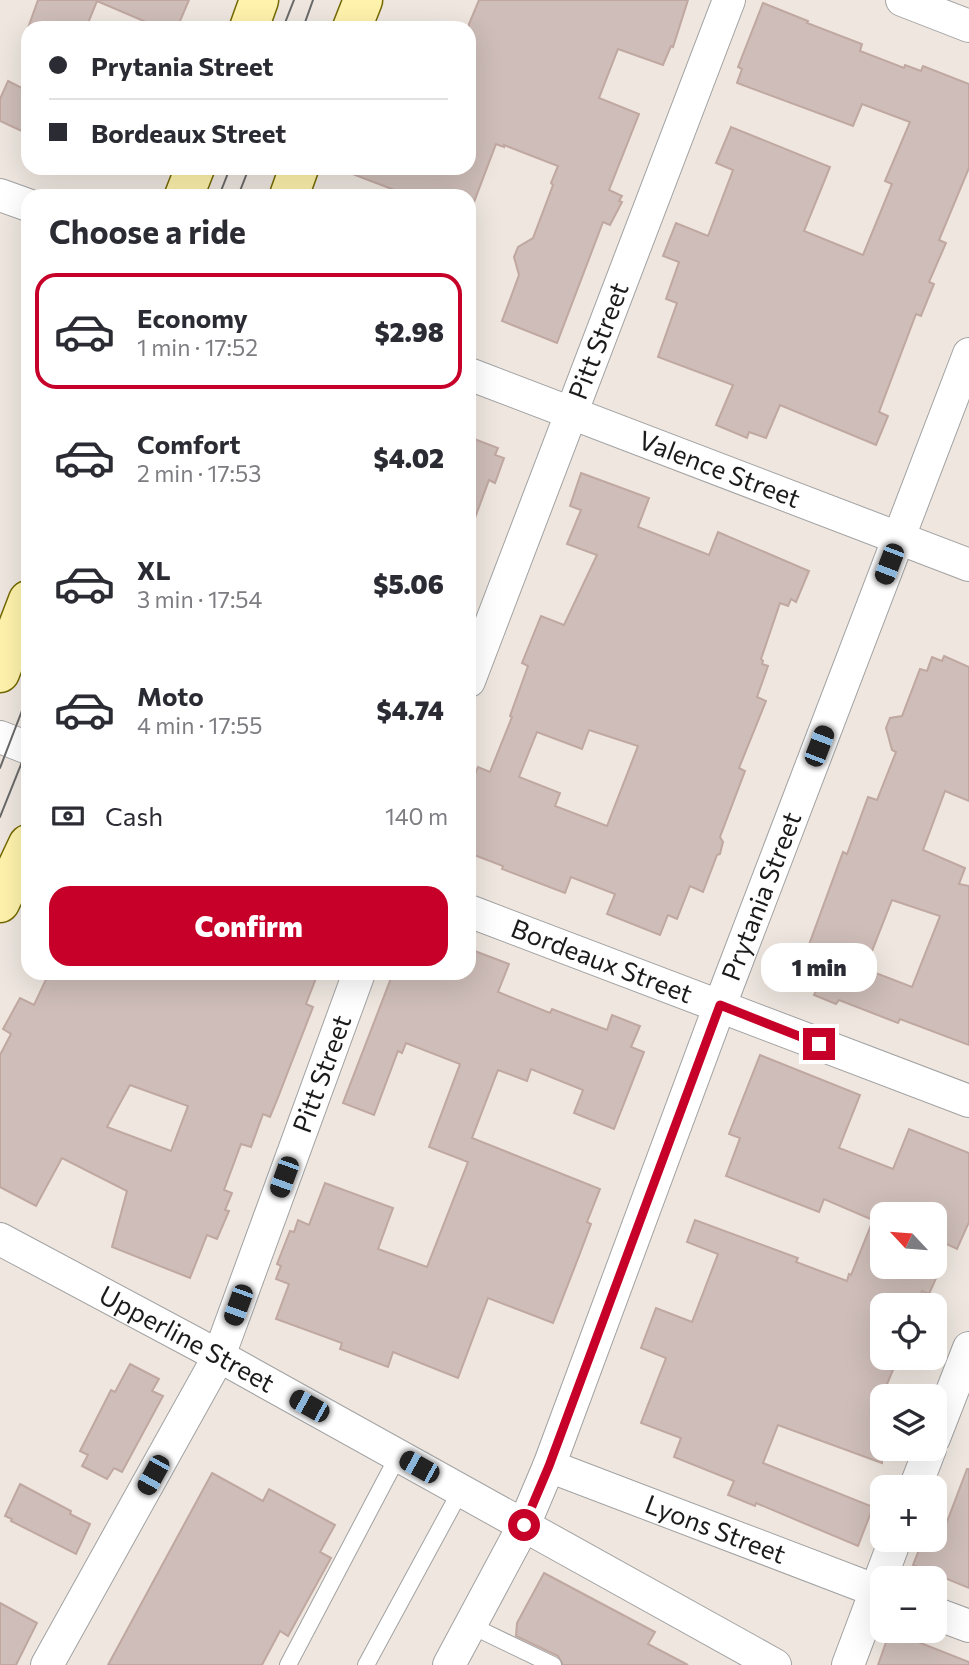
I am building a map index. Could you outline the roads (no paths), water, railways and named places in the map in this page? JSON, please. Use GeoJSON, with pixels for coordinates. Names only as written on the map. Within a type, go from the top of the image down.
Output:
{"type":"FeatureCollection","features":[{"type":"Feature","properties":{"kind":"main road"},"geometry":{"type":"LineString","coordinates":[[251,21],[259,0]]}},
{"type":"Feature","properties":{"kind":"main road"},"geometry":{"type":"LineString","coordinates":[[355,21],[363,0]]}},
{"type":"Feature","properties":{"kind":"main road"},"geometry":{"type":"LineString","coordinates":[[0,673],[21,618]]}},
{"type":"Feature","properties":{"kind":"main road"},"geometry":{"type":"LineString","coordinates":[[0,903],[21,859]]}},
{"type":"Feature","properties":{"kind":"street","name":"Pitt Street"},"geometry":{"type":"LineString","coordinates":[[476,663],[729,0]]}},
{"type":"Feature","properties":{"kind":"street"},"geometry":{"type":"LineString","coordinates":[[902,0],[969,26]]}},
{"type":"Feature","properties":{"kind":"street"},"geometry":{"type":"LineString","coordinates":[[0,195],[21,202]]}},
{"type":"Feature","properties":{"kind":"street","name":"Prytania Street"},"geometry":{"type":"LineString","coordinates":[[452,1664],[524,1525],[549,1466],[720,1005],[969,354]]}},
{"type":"Feature","properties":{"kind":"street","name":"Valence Street"},"geometry":{"type":"LineString","coordinates":[[476,377],[969,565]]}},
{"type":"Feature","properties":{"kind":"street"},"geometry":{"type":"LineString","coordinates":[[0,737],[21,745]]}},
{"type":"Feature","properties":{"kind":"street","name":"Bordeaux Street"},"geometry":{"type":"LineString","coordinates":[[476,914],[969,1101]]}},
{"type":"Feature","properties":{"kind":"street","name":"Pitt Street"},"geometry":{"type":"LineString","coordinates":[[47,1665],[219,1356],[356,980]]}},
{"type":"Feature","properties":{"kind":"street","name":"Upperline Street"},"geometry":{"type":"LineString","coordinates":[[0,1239],[219,1356],[775,1665]]}},
{"type":"Feature","properties":{"kind":"street"},"geometry":{"type":"LineString","coordinates":[[947,1405],[969,1348]]}},
{"type":"Feature","properties":{"kind":"street","name":"Lyons Street"},"geometry":{"type":"LineString","coordinates":[[549,1466],[870,1589]]}},
{"type":"Feature","properties":{"kind":"street"},"geometry":{"type":"LineString","coordinates":[[848,1665],[870,1613]]}},
{"type":"Feature","properties":{"kind":"street"},"geometry":{"type":"LineString","coordinates":[[947,1618],[969,1626]]}},
{"type":"Feature","properties":{"kind":"lane"},"geometry":{"type":"LineString","coordinates":[[288,1665],[398,1456]]}},
{"type":"Feature","properties":{"kind":"lane"},"geometry":{"type":"LineString","coordinates":[[366,1665],[461,1490]]}},
{"type":"Feature","properties":{"kind":"lane"},"geometry":{"type":"LineString","coordinates":[[470,1625],[553,1665]]}},
{"type":"Feature","properties":{"kind":"tram line"},"geometry":{"type":"LineString","coordinates":[[286,21],[294,0]]}},
{"type":"Feature","properties":{"kind":"tram line"},"geometry":{"type":"LineString","coordinates":[[306,21],[313,0]]}},
{"type":"Feature","properties":{"kind":"tram line"},"geometry":{"type":"LineString","coordinates":[[222,189],[227,175]]}},
{"type":"Feature","properties":{"kind":"tram line"},"geometry":{"type":"LineString","coordinates":[[241,189],[246,175]]}},
{"type":"Feature","properties":{"kind":"tram line"},"geometry":{"type":"LineString","coordinates":[[0,768],[21,713]]}},
{"type":"Feature","properties":{"kind":"tram line"},"geometry":{"type":"LineString","coordinates":[[0,817],[21,764]]}}]}
